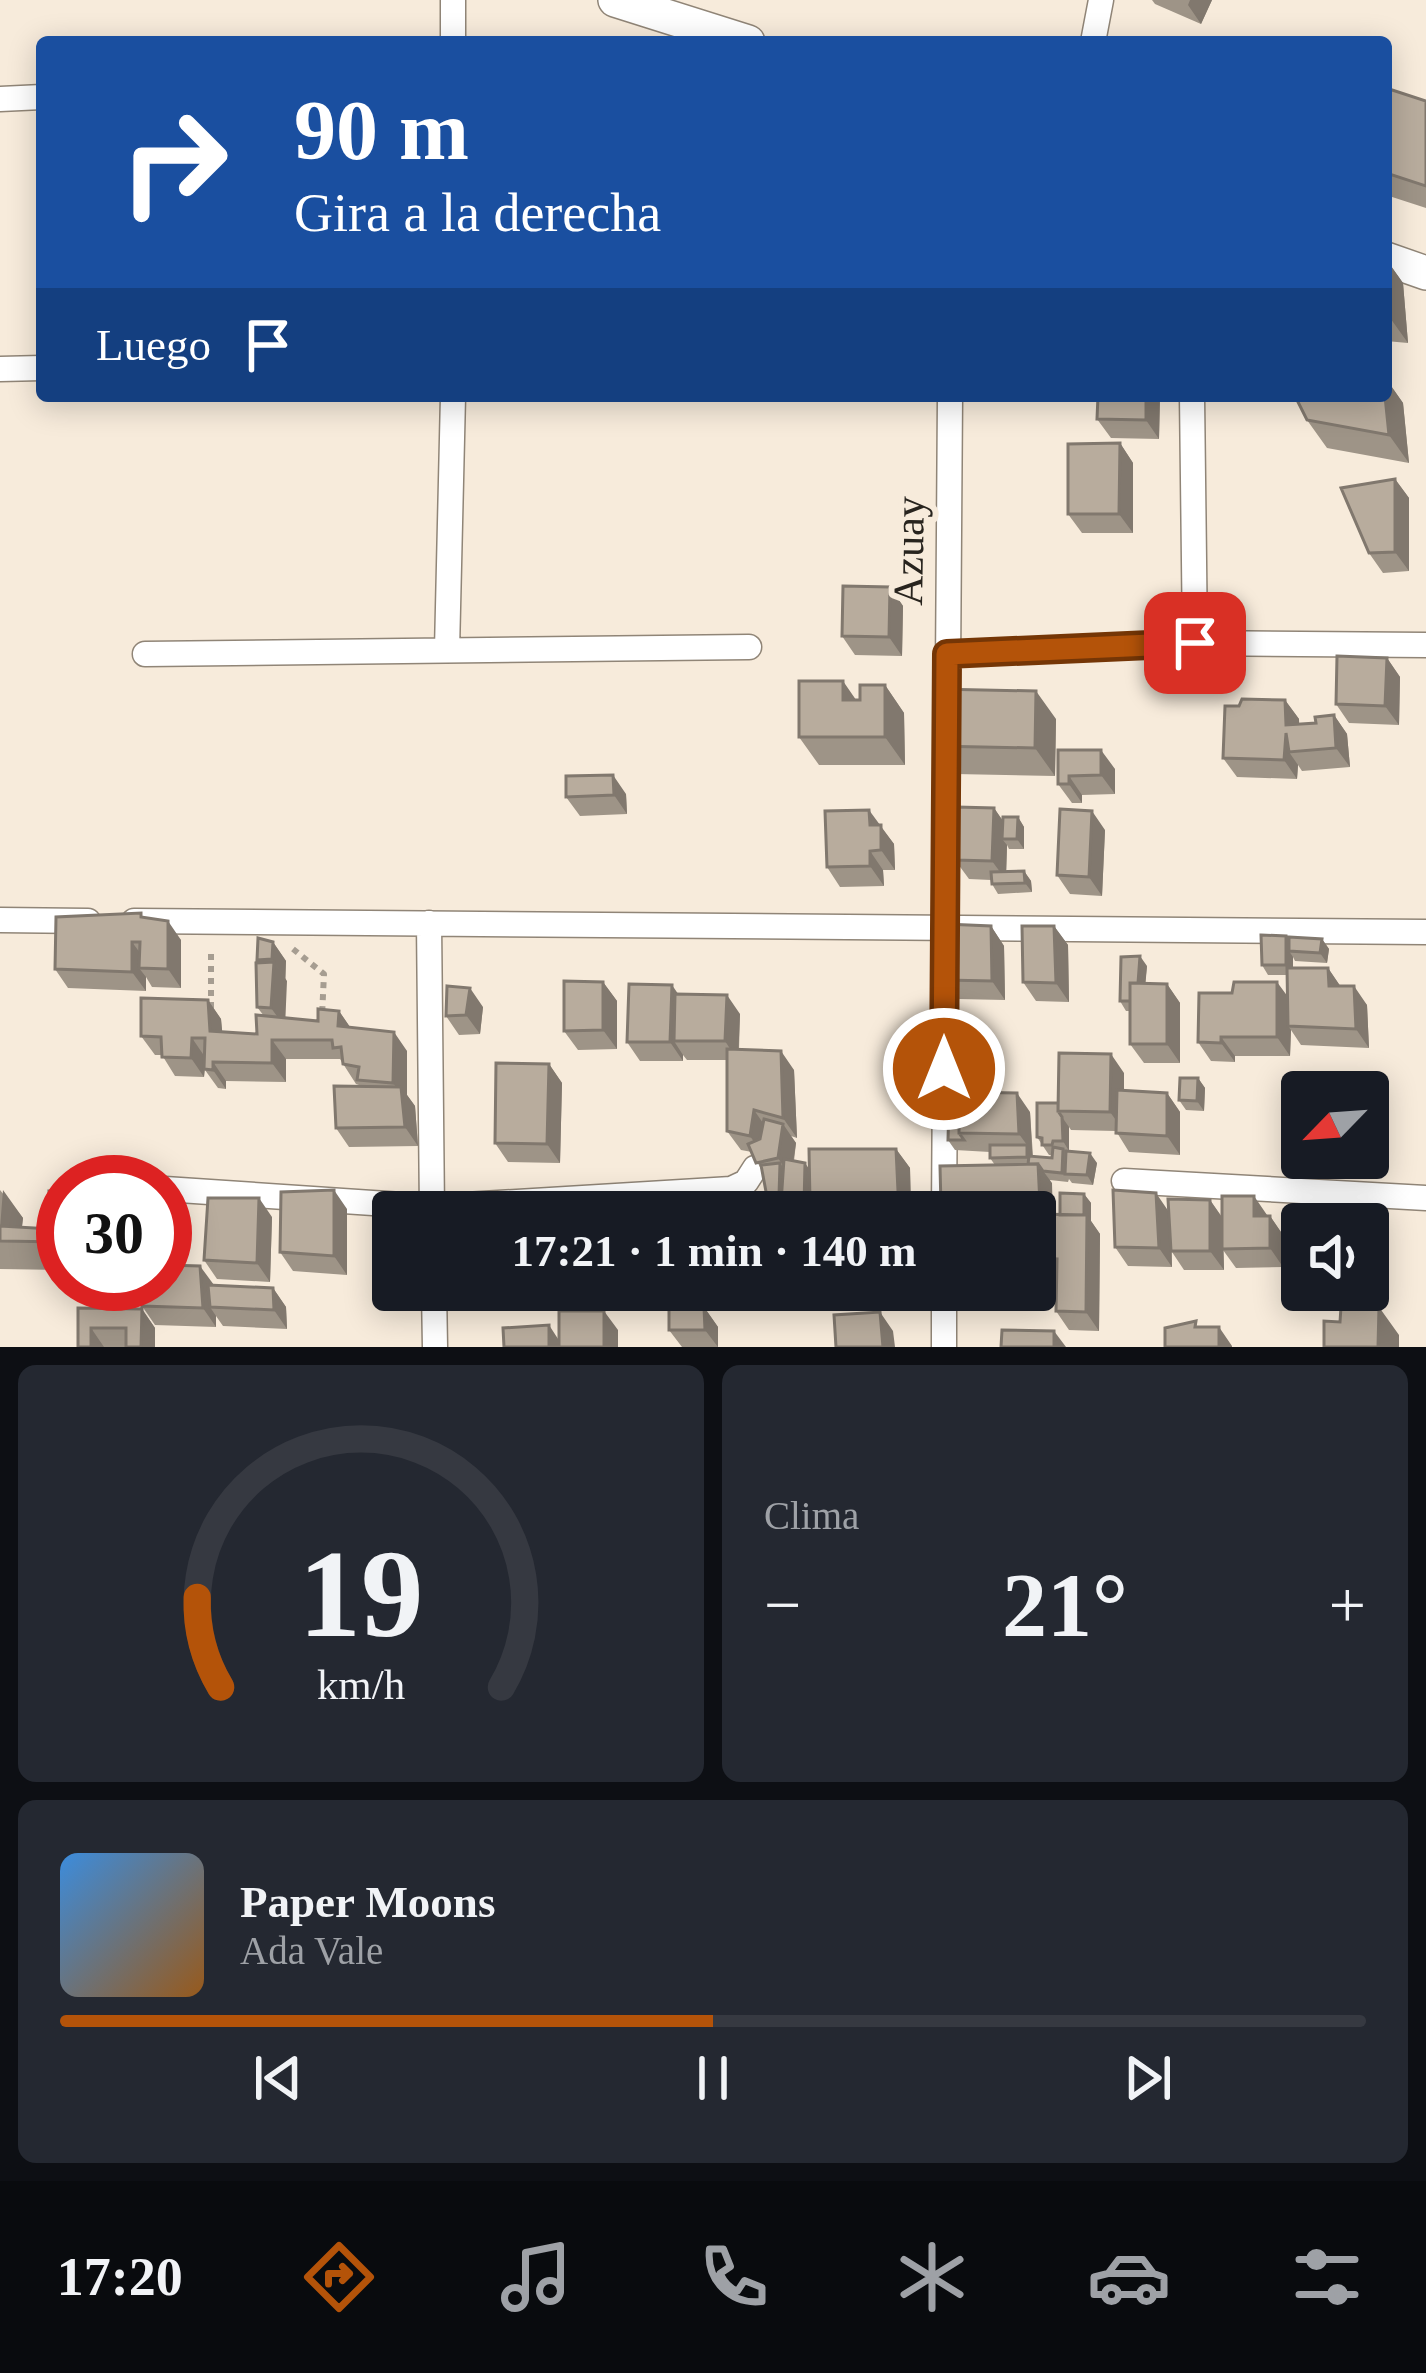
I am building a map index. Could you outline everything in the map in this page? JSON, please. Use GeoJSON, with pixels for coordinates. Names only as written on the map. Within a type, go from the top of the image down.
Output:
{"type":"FeatureCollection","features":[{"type":"Feature","properties":{"kind":"street"},"geometry":{"type":"LineString","coordinates":[[453,0],[453,36]]}},
{"type":"Feature","properties":{"kind":"street"},"geometry":{"type":"LineString","coordinates":[[615,0],[674,9],[735,36]]}},
{"type":"Feature","properties":{"kind":"street"},"geometry":{"type":"LineString","coordinates":[[1094,36],[1101,0]]}},
{"type":"Feature","properties":{"kind":"street"},"geometry":{"type":"LineString","coordinates":[[0,99],[36,97]]}},
{"type":"Feature","properties":{"kind":"street"},"geometry":{"type":"LineString","coordinates":[[1392,262],[1426,273]]}},
{"type":"Feature","properties":{"kind":"street"},"geometry":{"type":"LineString","coordinates":[[0,369],[36,368]]}},
{"type":"Feature","properties":{"kind":"street"},"geometry":{"type":"LineString","coordinates":[[447,650],[452,402]]}},
{"type":"Feature","properties":{"kind":"street","name":"Azuay"},"geometry":{"type":"LineString","coordinates":[[944,1191],[950,402]]}},
{"type":"Feature","properties":{"kind":"street"},"geometry":{"type":"LineString","coordinates":[[1192,402],[1195,643]]}},
{"type":"Feature","properties":{"kind":"street"},"geometry":{"type":"LineString","coordinates":[[947,654],[1195,643],[1426,645]]}},
{"type":"Feature","properties":{"kind":"street"},"geometry":{"type":"LineString","coordinates":[[145,654],[749,647]]}},
{"type":"Feature","properties":{"kind":"street"},"geometry":{"type":"LineString","coordinates":[[0,920],[1426,932]]}},
{"type":"Feature","properties":{"kind":"street"},"geometry":{"type":"LineString","coordinates":[[429,923],[432,1191]]}},
{"type":"Feature","properties":{"kind":"street"},"geometry":{"type":"LineString","coordinates":[[715,1191],[731,1190],[755,1168]]}},
{"type":"Feature","properties":{"kind":"street"},"geometry":{"type":"LineString","coordinates":[[1124,1181],[1426,1198]]}},
{"type":"Feature","properties":{"kind":"street"},"geometry":{"type":"LineString","coordinates":[[192,1191],[372,1205]]}},
{"type":"Feature","properties":{"kind":"street"},"geometry":{"type":"LineString","coordinates":[[434,1311],[435,1347]]}},
{"type":"Feature","properties":{"kind":"street"},"geometry":{"type":"LineString","coordinates":[[944,1311],[944,1347]]}},
{"type":"Feature","properties":{"kind":"path"},"geometry":{"type":"LineString","coordinates":[[211,922],[211,1015]]}},
{"type":"Feature","properties":{"kind":"path"},"geometry":{"type":"LineString","coordinates":[[291,922],[293,952],[323,974],[322,1018]]}},
{"type":"Feature","properties":{"kind":"building"},"geometry":{"type":"Polygon","coordinates":[[[1392,90],[1426,101],[1426,186],[1392,175],[1392,90]]]}},
{"type":"Feature","properties":{"kind":"building"},"geometry":{"type":"Polygon","coordinates":[[[1098,402],[1146,402],[1146,420],[1097,419],[1098,402]]]}},
{"type":"Feature","properties":{"kind":"building"},"geometry":{"type":"Polygon","coordinates":[[[1298,402],[1386,402],[1389,435],[1307,420],[1298,402]]]}},
{"type":"Feature","properties":{"kind":"building"},"geometry":{"type":"Polygon","coordinates":[[[1120,443],[1119,514],[1068,514],[1068,444],[1120,443]]]}},
{"type":"Feature","properties":{"kind":"building"},"geometry":{"type":"Polygon","coordinates":[[[1395,479],[1395,552],[1369,553],[1341,488],[1395,479]]]}},
{"type":"Feature","properties":{"kind":"building"},"geometry":{"type":"Polygon","coordinates":[[[843,586],[890,587],[889,637],[842,636],[843,586]]]}},
{"type":"Feature","properties":{"kind":"building"},"geometry":{"type":"Polygon","coordinates":[[[1337,656],[1387,658],[1385,706],[1336,704],[1337,656]]]}},
{"type":"Feature","properties":{"kind":"building"},"geometry":{"type":"Polygon","coordinates":[[[799,681],[843,681],[843,700],[860,700],[860,685],[885,685],[885,737],[799,737],[799,681]]]}},
{"type":"Feature","properties":{"kind":"building"},"geometry":{"type":"Polygon","coordinates":[[[936,689],[1036,691],[1035,748],[935,746],[936,689]]]}},
{"type":"Feature","properties":{"kind":"building"},"geometry":{"type":"Polygon","coordinates":[[[1242,699],[1285,700],[1286,725],[1316,723],[1315,717],[1334,715],[1336,748],[1289,752],[1286,733],[1284,760],[1223,758],[1225,706],[1239,706],[1242,699]]]}},
{"type":"Feature","properties":{"kind":"building"},"geometry":{"type":"Polygon","coordinates":[[[1058,750],[1101,750],[1101,775],[1069,776],[1069,784],[1058,784],[1058,750]]]}},
{"type":"Feature","properties":{"kind":"building"},"geometry":{"type":"Polygon","coordinates":[[[613,775],[614,795],[566,797],[566,776],[613,775]]]}},
{"type":"Feature","properties":{"kind":"building"},"geometry":{"type":"Polygon","coordinates":[[[956,807],[994,808],[992,861],[955,860],[956,807]]]}},
{"type":"Feature","properties":{"kind":"building"},"geometry":{"type":"Polygon","coordinates":[[[1060,809],[1092,811],[1089,877],[1057,875],[1060,809]]]}},
{"type":"Feature","properties":{"kind":"building"},"geometry":{"type":"Polygon","coordinates":[[[869,810],[870,825],[881,825],[881,850],[870,851],[870,866],[827,867],[825,811],[869,810]]]}},
{"type":"Feature","properties":{"kind":"building"},"geometry":{"type":"Polygon","coordinates":[[[1003,817],[1018,817],[1017,839],[1002,839],[1003,817]]]}},
{"type":"Feature","properties":{"kind":"building"},"geometry":{"type":"Polygon","coordinates":[[[1024,871],[1025,883],[992,884],[991,872],[1024,871]]]}},
{"type":"Feature","properties":{"kind":"building"},"geometry":{"type":"Polygon","coordinates":[[[141,913],[141,917],[168,921],[168,969],[139,968],[140,942],[132,942],[132,972],[55,969],[56,917],[141,913]]]}},
{"type":"Feature","properties":{"kind":"building"},"geometry":{"type":"Polygon","coordinates":[[[945,924],[991,926],[992,981],[945,980],[945,924]]]}},
{"type":"Feature","properties":{"kind":"building"},"geometry":{"type":"Polygon","coordinates":[[[1022,926],[1054,926],[1056,983],[1023,982],[1022,926]]]}},
{"type":"Feature","properties":{"kind":"building"},"geometry":{"type":"Polygon","coordinates":[[[1261,935],[1286,936],[1286,965],[1262,965],[1261,935]]]}},
{"type":"Feature","properties":{"kind":"building"},"geometry":{"type":"Polygon","coordinates":[[[1289,937],[1322,939],[1320,953],[1289,951],[1289,937]]]}},
{"type":"Feature","properties":{"kind":"building"},"geometry":{"type":"Polygon","coordinates":[[[258,938],[273,942],[272,959],[257,960],[258,938]]]}},
{"type":"Feature","properties":{"kind":"building"},"geometry":{"type":"Polygon","coordinates":[[[1140,956],[1138,983],[1130,983],[1130,1001],[1120,1001],[1121,957],[1140,956]]]}},
{"type":"Feature","properties":{"kind":"building"},"geometry":{"type":"Polygon","coordinates":[[[274,962],[271,1008],[257,1007],[256,963],[274,962]]]}},
{"type":"Feature","properties":{"kind":"building"},"geometry":{"type":"Polygon","coordinates":[[[1287,968],[1328,968],[1329,986],[1354,986],[1356,1029],[1288,1026],[1287,968]]]}},
{"type":"Feature","properties":{"kind":"building"},"geometry":{"type":"Polygon","coordinates":[[[564,981],[603,982],[603,1030],[564,1031],[564,981]]]}},
{"type":"Feature","properties":{"kind":"building"},"geometry":{"type":"Polygon","coordinates":[[[1234,982],[1277,982],[1277,1037],[1198,1042],[1199,993],[1232,993],[1234,982]]]}},
{"type":"Feature","properties":{"kind":"building"},"geometry":{"type":"Polygon","coordinates":[[[1130,983],[1167,984],[1167,1044],[1130,1044],[1130,983]]]}},
{"type":"Feature","properties":{"kind":"building"},"geometry":{"type":"Polygon","coordinates":[[[629,984],[672,985],[670,1042],[627,1042],[629,984]]]}},
{"type":"Feature","properties":{"kind":"building"},"geometry":{"type":"Polygon","coordinates":[[[447,986],[470,988],[466,1015],[446,1016],[447,986]]]}},
{"type":"Feature","properties":{"kind":"building"},"geometry":{"type":"Polygon","coordinates":[[[675,994],[727,995],[725,1041],[674,1041],[675,994]]]}},
{"type":"Feature","properties":{"kind":"building"},"geometry":{"type":"Polygon","coordinates":[[[141,998],[208,1000],[210,1031],[257,1034],[256,1015],[318,1021],[318,1009],[339,1011],[338,1026],[394,1032],[393,1083],[357,1080],[359,1067],[343,1064],[341,1047],[333,1048],[332,1040],[272,1040],[272,1063],[213,1062],[213,1070],[204,1069],[205,1038],[192,1038],[191,1058],[162,1057],[161,1037],[141,1036],[141,998]]]}},
{"type":"Feature","properties":{"kind":"building"},"geometry":{"type":"Polygon","coordinates":[[[727,1049],[781,1051],[783,1118],[754,1110],[750,1136],[727,1131],[727,1049]]]}},
{"type":"Feature","properties":{"kind":"building"},"geometry":{"type":"Polygon","coordinates":[[[1059,1053],[1111,1054],[1110,1112],[1058,1111],[1059,1053]]]}},
{"type":"Feature","properties":{"kind":"building"},"geometry":{"type":"Polygon","coordinates":[[[496,1063],[549,1064],[547,1144],[495,1143],[496,1063]]]}},
{"type":"Feature","properties":{"kind":"building"},"geometry":{"type":"Polygon","coordinates":[[[1180,1078],[1198,1078],[1197,1101],[1179,1100],[1180,1078]]]}},
{"type":"Feature","properties":{"kind":"building"},"geometry":{"type":"Polygon","coordinates":[[[334,1086],[401,1087],[405,1127],[336,1128],[334,1086]]]}},
{"type":"Feature","properties":{"kind":"building"},"geometry":{"type":"Polygon","coordinates":[[[1117,1090],[1167,1093],[1167,1136],[1116,1133],[1117,1090]]]}},
{"type":"Feature","properties":{"kind":"building"},"geometry":{"type":"Polygon","coordinates":[[[959,1092],[1017,1093],[1019,1134],[959,1133],[959,1092]]]}},
{"type":"Feature","properties":{"kind":"building"},"geometry":{"type":"Polygon","coordinates":[[[949,1103],[959,1103],[959,1133],[964,1140],[948,1140],[949,1103]]]}},
{"type":"Feature","properties":{"kind":"building"},"geometry":{"type":"Polygon","coordinates":[[[1037,1103],[1058,1103],[1063,1141],[1042,1145],[1042,1138],[1037,1137],[1037,1103]]]}},
{"type":"Feature","properties":{"kind":"building"},"geometry":{"type":"Polygon","coordinates":[[[764,1119],[783,1124],[778,1158],[756,1163],[748,1144],[760,1139],[764,1119]]]}},
{"type":"Feature","properties":{"kind":"building"},"geometry":{"type":"Polygon","coordinates":[[[990,1145],[1027,1145],[1027,1157],[990,1158],[990,1145]]]}},
{"type":"Feature","properties":{"kind":"building"},"geometry":{"type":"Polygon","coordinates":[[[1053,1147],[1063,1149],[1062,1173],[1028,1164],[1029,1156],[1052,1158],[1053,1147]]]}},
{"type":"Feature","properties":{"kind":"building"},"geometry":{"type":"Polygon","coordinates":[[[809,1149],[896,1149],[898,1191],[810,1191],[809,1149]]]}},
{"type":"Feature","properties":{"kind":"building"},"geometry":{"type":"Polygon","coordinates":[[[1066,1151],[1090,1153],[1087,1175],[1065,1174],[1066,1151]]]}},
{"type":"Feature","properties":{"kind":"building"},"geometry":{"type":"Polygon","coordinates":[[[784,1159],[805,1163],[804,1191],[782,1191],[784,1159]]]}},
{"type":"Feature","properties":{"kind":"building"},"geometry":{"type":"Polygon","coordinates":[[[780,1163],[779,1191],[766,1191],[761,1165],[780,1163]]]}},
{"type":"Feature","properties":{"kind":"building"},"geometry":{"type":"Polygon","coordinates":[[[1038,1164],[1039,1191],[941,1191],[940,1166],[1038,1164]]]}},
{"type":"Feature","properties":{"kind":"building"},"geometry":{"type":"Polygon","coordinates":[[[334,1190],[334,1256],[280,1252],[281,1192],[334,1190]]]}},
{"type":"Feature","properties":{"kind":"building"},"geometry":{"type":"Polygon","coordinates":[[[1113,1190],[1156,1193],[1159,1248],[1115,1247],[1113,1190]]]}},
{"type":"Feature","properties":{"kind":"building"},"geometry":{"type":"Polygon","coordinates":[[[1060,1193],[1084,1194],[1084,1215],[1060,1215],[1060,1193]]]}},
{"type":"Feature","properties":{"kind":"building"},"geometry":{"type":"Polygon","coordinates":[[[1222,1196],[1254,1196],[1254,1216],[1270,1216],[1270,1248],[1222,1249],[1222,1196]]]}},
{"type":"Feature","properties":{"kind":"building"},"geometry":{"type":"Polygon","coordinates":[[[208,1198],[259,1198],[257,1263],[204,1260],[208,1198]]]}},
{"type":"Feature","properties":{"kind":"building"},"geometry":{"type":"Polygon","coordinates":[[[1168,1199],[1210,1200],[1210,1251],[1171,1251],[1168,1199]]]}},
{"type":"Feature","properties":{"kind":"building"},"geometry":{"type":"Polygon","coordinates":[[[1056,1214],[1087,1215],[1086,1312],[1056,1311],[1056,1214]]]}},
{"type":"Feature","properties":{"kind":"building"},"geometry":{"type":"Polygon","coordinates":[[[0,1226],[36,1228],[36,1242],[0,1241],[0,1226]]]}},
{"type":"Feature","properties":{"kind":"building"},"geometry":{"type":"Polygon","coordinates":[[[192,1266],[200,1266],[203,1308],[192,1308],[192,1266]]]}},
{"type":"Feature","properties":{"kind":"building"},"geometry":{"type":"Polygon","coordinates":[[[208,1285],[273,1288],[274,1310],[210,1307],[208,1285]]]}},
{"type":"Feature","properties":{"kind":"building"},"geometry":{"type":"Polygon","coordinates":[[[78,1311],[142,1311],[141,1347],[126,1347],[126,1328],[91,1328],[91,1347],[78,1347],[78,1311]]]}},
{"type":"Feature","properties":{"kind":"building"},"geometry":{"type":"Polygon","coordinates":[[[559,1311],[604,1311],[604,1347],[559,1347],[559,1311]]]}},
{"type":"Feature","properties":{"kind":"building"},"geometry":{"type":"Polygon","coordinates":[[[669,1311],[704,1311],[705,1330],[669,1330],[669,1311]]]}},
{"type":"Feature","properties":{"kind":"building"},"geometry":{"type":"Polygon","coordinates":[[[1341,1311],[1379,1311],[1378,1347],[1324,1347],[1324,1321],[1340,1322],[1341,1311]]]}},
{"type":"Feature","properties":{"kind":"building"},"geometry":{"type":"Polygon","coordinates":[[[880,1312],[883,1347],[836,1347],[834,1315],[880,1312]]]}},
{"type":"Feature","properties":{"kind":"building"},"geometry":{"type":"Polygon","coordinates":[[[1196,1321],[1195,1327],[1219,1327],[1219,1347],[1165,1347],[1165,1328],[1196,1321]]]}},
{"type":"Feature","properties":{"kind":"building"},"geometry":{"type":"Polygon","coordinates":[[[549,1325],[549,1347],[504,1347],[503,1328],[549,1325]]]}},
{"type":"Feature","properties":{"kind":"building"},"geometry":{"type":"Polygon","coordinates":[[[1002,1330],[1054,1331],[1054,1347],[1001,1347],[1002,1330]]]}},
{"type":"Feature","properties":{"kind":"route"},"geometry":{"type":"LineString","coordinates":[[944,1069],[947,654],[1195,643]]}}]}
